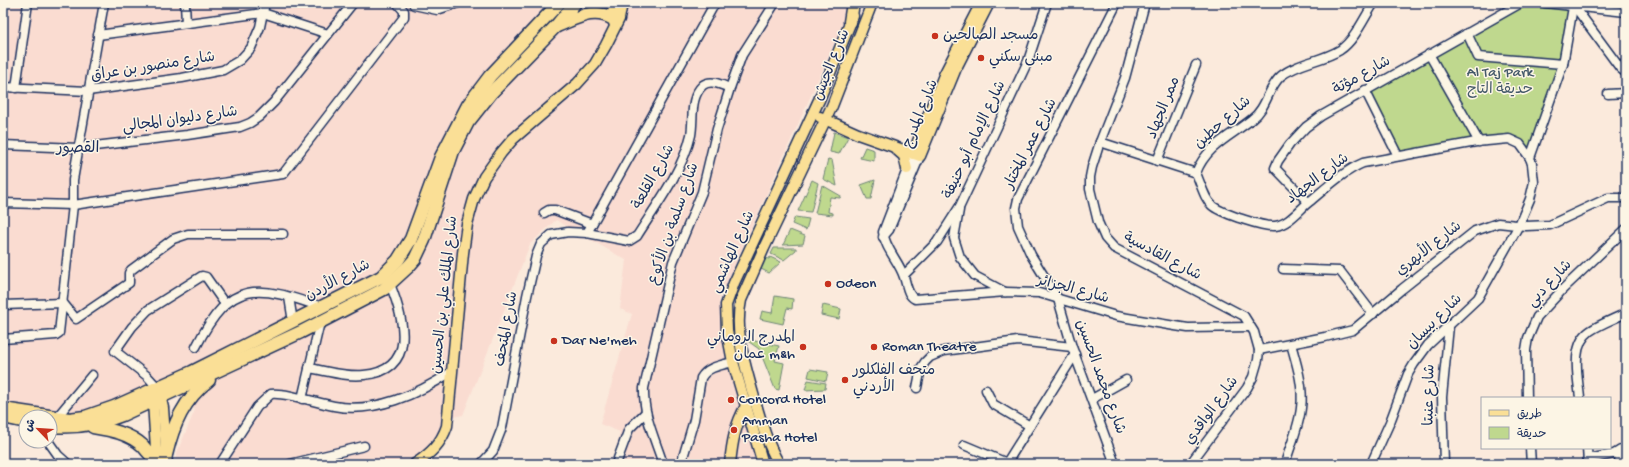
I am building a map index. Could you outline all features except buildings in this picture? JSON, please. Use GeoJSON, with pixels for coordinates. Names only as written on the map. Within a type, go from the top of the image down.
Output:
{"type":"FeatureCollection","features":[{"type":"Feature","properties":{"kind":"highway","name":"شارع الأردن"},"geometry":{"type":"LineString","coordinates":[[58,422],[88,426],[107,422],[293,322],[376,281],[398,260],[411,239],[441,157],[468,105],[490,76],[559,3]]}},
{"type":"Feature","properties":{"kind":"highway","name":"شارع الأردن"},"geometry":{"type":"LineString","coordinates":[[58,420],[85,417],[156,395],[224,369],[320,322],[390,284],[408,267],[420,250],[453,151],[468,122],[492,93],[576,3]]}},
{"type":"Feature","properties":{"kind":"highway"},"geometry":{"type":"LineString","coordinates":[[850,22],[853,3]]}},
{"type":"Feature","properties":{"kind":"highway"},"geometry":{"type":"LineString","coordinates":[[556,26],[594,13],[601,13],[614,23]]}},
{"type":"Feature","properties":{"kind":"highway"},"geometry":{"type":"LineString","coordinates":[[88,426],[110,430],[128,436],[161,461],[183,407],[201,386],[224,369]]}},
{"type":"Feature","properties":{"kind":"highway","name":"شارع الأردن"},"geometry":{"type":"LineString","coordinates":[[3,409],[18,413]]}},
{"type":"Feature","properties":{"kind":"highway"},"geometry":{"type":"LineString","coordinates":[[3,417],[18,420]]}},
{"type":"Feature","properties":{"kind":"main road","name":"شارع الملك علي بن الحسين"},"geometry":{"type":"LineString","coordinates":[[614,3],[614,23]]}},
{"type":"Feature","properties":{"kind":"main road","name":"شارع الملك علي بن الحسين"},"geometry":{"type":"LineString","coordinates":[[414,464],[432,451],[445,431],[448,420],[451,372],[467,224],[478,188],[492,165],[514,139],[587,74],[600,56],[614,23],[620,15],[622,3]]}},
{"type":"Feature","properties":{"kind":"main road","name":"شارع الجيش"},"geometry":{"type":"LineString","coordinates":[[814,110],[858,3]]}},
{"type":"Feature","properties":{"kind":"main road","name":"شارع الجيش"},"geometry":{"type":"LineString","coordinates":[[826,117],[872,3]]}},
{"type":"Feature","properties":{"kind":"main road","name":"شارع المدرج"},"geometry":{"type":"LineString","coordinates":[[918,152],[985,4]]}},
{"type":"Feature","properties":{"kind":"main road"},"geometry":{"type":"LineString","coordinates":[[814,110],[840,127],[894,147],[918,152]]}},
{"type":"Feature","properties":{"kind":"main road","name":"شارع الهاشمي"},"geometry":{"type":"LineString","coordinates":[[763,464],[733,362],[726,323],[726,305],[728,297],[814,110]]}},
{"type":"Feature","properties":{"kind":"main road"},"geometry":{"type":"LineString","coordinates":[[826,117],[918,152]]}},
{"type":"Feature","properties":{"kind":"main road","name":"شارع الهاشمي"},"geometry":{"type":"LineString","coordinates":[[779,464],[763,429],[744,359],[739,331],[739,309],[741,300],[764,248],[826,117]]}},
{"type":"Feature","properties":{"kind":"main road"},"geometry":{"type":"LineString","coordinates":[[820,132],[828,127],[840,127]]}},
{"type":"Feature","properties":{"kind":"main road"},"geometry":{"type":"LineString","coordinates":[[894,147],[904,156],[907,169]]}},
{"type":"Feature","properties":{"kind":"main road"},"geometry":{"type":"LineString","coordinates":[[156,395],[161,461]]}},
{"type":"Feature","properties":{"kind":"main road"},"geometry":{"type":"LineString","coordinates":[[730,464],[734,432],[746,406]]}},
{"type":"Feature","properties":{"kind":"street"},"geometry":{"type":"LineString","coordinates":[[16,88],[28,3]]}},
{"type":"Feature","properties":{"kind":"street"},"geometry":{"type":"LineString","coordinates":[[3,339],[56,335],[59,332],[73,205],[73,180],[104,3]]}},
{"type":"Feature","properties":{"kind":"street"},"geometry":{"type":"LineString","coordinates":[[185,3],[186,23]]}},
{"type":"Feature","properties":{"kind":"street","name":"شارع منصور بن عراق"},"geometry":{"type":"LineString","coordinates":[[3,87],[88,91],[189,77],[223,70],[240,60],[248,53],[256,38],[265,3]]}},
{"type":"Feature","properties":{"kind":"street","name":"شارع دليوان المجالي"},"geometry":{"type":"LineString","coordinates":[[3,145],[78,148],[187,135],[240,127],[250,123],[268,109],[353,3]]}},
{"type":"Feature","properties":{"kind":"street"},"geometry":{"type":"LineString","coordinates":[[3,202],[73,205],[283,174],[404,17],[404,11],[397,3]]}},
{"type":"Feature","properties":{"kind":"street"},"geometry":{"type":"LineString","coordinates":[[414,5],[437,6],[458,3]]}},
{"type":"Feature","properties":{"kind":"street"},"geometry":{"type":"LineString","coordinates":[[587,233],[715,3]]}},
{"type":"Feature","properties":{"kind":"street","name":"شارع سلمة بن الأكوع"},"geometry":{"type":"LineString","coordinates":[[663,464],[646,412],[644,388],[673,262],[705,183],[717,130],[742,55],[774,3]]}},
{"type":"Feature","properties":{"kind":"street","name":"شارع الإمام أبو حنيفة"},"geometry":{"type":"LineString","coordinates":[[904,275],[937,242],[960,206],[1028,61],[1047,3]]}},
{"type":"Feature","properties":{"kind":"street","name":"شارع عمر المختار"},"geometry":{"type":"LineString","coordinates":[[1058,299],[1031,255],[1018,226],[1016,208],[1018,199],[1117,3]]}},
{"type":"Feature","properties":{"kind":"street","name":"شارع القادسية"},"geometry":{"type":"LineString","coordinates":[[1145,3],[1125,78],[1092,167],[1090,189],[1098,222],[1109,244],[1244,316],[1257,341],[1259,350]]}},
{"type":"Feature","properties":{"kind":"street","name":"شارع حطين"},"geometry":{"type":"LineString","coordinates":[[1196,173],[1200,163],[1212,148],[1254,118],[1260,111],[1278,79],[1290,71],[1341,49],[1350,40],[1374,3]]}},
{"type":"Feature","properties":{"kind":"street","name":"شارع مؤتة"},"geometry":{"type":"LineString","coordinates":[[1308,202],[1275,168],[1290,144],[1306,127],[1321,116],[1365,90],[1521,3]]}},
{"type":"Feature","properties":{"kind":"street"},"geometry":{"type":"LineString","coordinates":[[1544,3],[1626,12]]}},
{"type":"Feature","properties":{"kind":"street"},"geometry":{"type":"LineString","coordinates":[[1519,225],[1533,190],[1533,173],[1530,158],[1563,64],[1572,6]]}},
{"type":"Feature","properties":{"kind":"street"},"geometry":{"type":"LineString","coordinates":[[1572,6],[1620,68],[1626,73]]}},
{"type":"Feature","properties":{"kind":"street"},"geometry":{"type":"LineString","coordinates":[[98,36],[263,13],[328,34]]}},
{"type":"Feature","properties":{"kind":"street"},"geometry":{"type":"LineString","coordinates":[[1467,33],[1478,57],[1563,64]]}},
{"type":"Feature","properties":{"kind":"street"},"geometry":{"type":"LineString","coordinates":[[1429,54],[1479,142]]}},
{"type":"Feature","properties":{"kind":"street","name":"ممر الجهاد"},"geometry":{"type":"LineString","coordinates":[[1157,161],[1196,65]]}},
{"type":"Feature","properties":{"kind":"street","name":"شارع القلعة"},"geometry":{"type":"LineString","coordinates":[[587,233],[629,241],[637,236],[672,180],[684,156],[691,135],[692,115],[698,94],[704,85],[710,82],[730,88]]}},
{"type":"Feature","properties":{"kind":"street"},"geometry":{"type":"LineString","coordinates":[[1365,90],[1398,156]]}},
{"type":"Feature","properties":{"kind":"street"},"geometry":{"type":"LineString","coordinates":[[1608,94],[1626,93]]}},
{"type":"Feature","properties":{"kind":"street","name":"شارع الجهاد"},"geometry":{"type":"LineString","coordinates":[[1196,173],[1208,203],[1214,208],[1241,218],[1274,226],[1281,224],[1294,216],[1308,202],[1355,166],[1364,163],[1479,142],[1509,139],[1520,144],[1530,158]]}},
{"type":"Feature","properties":{"kind":"street"},"geometry":{"type":"LineString","coordinates":[[1100,142],[1196,173]]}},
{"type":"Feature","properties":{"kind":"street","name":"شارع المدرج"},"geometry":{"type":"LineString","coordinates":[[883,237],[883,228],[907,169],[918,152]]}},
{"type":"Feature","properties":{"kind":"street","name":"شارع المدرج"},"geometry":{"type":"LineString","coordinates":[[883,237],[889,230],[918,152]]}},
{"type":"Feature","properties":{"kind":"street","name":"شارع الأبهري"},"geometry":{"type":"LineString","coordinates":[[1259,350],[1350,331],[1475,231],[1498,223],[1550,225],[1608,198],[1626,198]]}},
{"type":"Feature","properties":{"kind":"street"},"geometry":{"type":"LineString","coordinates":[[960,206],[954,238],[960,257],[975,276],[1006,292]]}},
{"type":"Feature","properties":{"kind":"street"},"geometry":{"type":"LineString","coordinates":[[544,213],[549,210],[555,210],[592,224]]}},
{"type":"Feature","properties":{"kind":"street","name":"شارع بيسان"},"geometry":{"type":"LineString","coordinates":[[1371,464],[1390,422],[1408,374],[1414,364],[1428,345],[1478,298],[1519,225]]}},
{"type":"Feature","properties":{"kind":"street","name":"شارع دبي"},"geometry":{"type":"LineString","coordinates":[[1527,397],[1526,350],[1529,334],[1537,317],[1564,288],[1626,229]]}},
{"type":"Feature","properties":{"kind":"street","name":"شارع المتحف"},"geometry":{"type":"LineString","coordinates":[[481,464],[493,451],[502,428],[527,296],[539,248],[545,239],[555,234],[568,232],[587,233]]}},
{"type":"Feature","properties":{"kind":"street"},"geometry":{"type":"LineString","coordinates":[[63,303],[76,319],[129,282],[130,271],[139,263],[173,239],[181,236],[213,234],[283,234]]}},
{"type":"Feature","properties":{"kind":"street"},"geometry":{"type":"LineString","coordinates":[[883,237],[904,275]]}},
{"type":"Feature","properties":{"kind":"street"},"geometry":{"type":"LineString","coordinates":[[1283,269],[1342,272],[1373,314]]}},
{"type":"Feature","properties":{"kind":"street","name":"شارع الجزائر"},"geometry":{"type":"LineString","coordinates":[[904,275],[909,293],[915,299],[1006,292],[1039,293],[1116,316],[1188,328],[1250,327]]}},
{"type":"Feature","properties":{"kind":"street"},"geometry":{"type":"LineString","coordinates":[[156,395],[147,376],[115,351],[132,328],[148,310],[202,276],[206,277],[225,304]]}},
{"type":"Feature","properties":{"kind":"street"},"geometry":{"type":"LineString","coordinates":[[309,368],[339,374],[364,375],[383,372],[396,361],[402,351],[402,329],[398,306],[390,284]]}},
{"type":"Feature","properties":{"kind":"street"},"geometry":{"type":"LineString","coordinates":[[196,347],[211,320],[225,304],[241,295],[256,291],[289,297],[322,307]]}},
{"type":"Feature","properties":{"kind":"street"},"geometry":{"type":"LineString","coordinates":[[289,297],[293,322]]}},
{"type":"Feature","properties":{"kind":"street","name":"شارع محمد الحسين"},"geometry":{"type":"LineString","coordinates":[[1058,299],[1074,351],[1115,464]]}},
{"type":"Feature","properties":{"kind":"street"},"geometry":{"type":"LineString","coordinates":[[3,305],[63,303]]}},
{"type":"Feature","properties":{"kind":"street"},"geometry":{"type":"LineString","coordinates":[[1580,397],[1577,358],[1578,348],[1581,341],[1590,331],[1626,313]]}},
{"type":"Feature","properties":{"kind":"street"},"geometry":{"type":"LineString","coordinates":[[302,399],[320,322]]}},
{"type":"Feature","properties":{"kind":"street","name":"شارع عنبتا"},"geometry":{"type":"LineString","coordinates":[[1444,464],[1442,397],[1449,326]]}},
{"type":"Feature","properties":{"kind":"street"},"geometry":{"type":"LineString","coordinates":[[916,388],[920,372],[925,362],[930,357],[944,351],[1018,341],[1074,351],[1007,464],[964,445]]}},
{"type":"Feature","properties":{"kind":"street"},"geometry":{"type":"LineString","coordinates":[[1285,464],[1299,416],[1302,399],[1300,376],[1291,344]]}},
{"type":"Feature","properties":{"kind":"street","name":"شارع الواقدي"},"geometry":{"type":"LineString","coordinates":[[1190,464],[1247,388],[1256,367],[1259,350]]}},
{"type":"Feature","properties":{"kind":"street"},"geometry":{"type":"LineString","coordinates":[[682,464],[694,420],[701,378],[708,370],[733,362]]}},
{"type":"Feature","properties":{"kind":"street"},"geometry":{"type":"LineString","coordinates":[[220,464],[257,407],[268,396],[277,394],[339,407],[356,408],[388,402],[441,379],[451,372]]}},
{"type":"Feature","properties":{"kind":"street"},"geometry":{"type":"LineString","coordinates":[[58,415],[92,375]]}},
{"type":"Feature","properties":{"kind":"street"},"geometry":{"type":"LineString","coordinates":[[1092,398],[1126,380]]}},
{"type":"Feature","properties":{"kind":"street"},"geometry":{"type":"LineString","coordinates":[[986,390],[993,404],[1030,426]]}},
{"type":"Feature","properties":{"kind":"street"},"geometry":{"type":"LineString","coordinates":[[616,464],[624,439],[629,429],[646,412]]}},
{"type":"Feature","properties":{"kind":"street"},"geometry":{"type":"LineString","coordinates":[[290,464],[364,446]]}},
{"type":"Feature","properties":{"kind":"street"},"geometry":{"type":"LineString","coordinates":[[54,449],[68,464]]}},
{"type":"Feature","properties":{"kind":"street"},"geometry":{"type":"LineString","coordinates":[[1530,449],[1531,464]]}},
{"type":"Feature","properties":{"kind":"street"},"geometry":{"type":"LineString","coordinates":[[1587,449],[1588,462],[1614,454],[1623,449]]}},
{"type":"Feature","properties":{"kind":"street"},"geometry":{"type":"LineString","coordinates":[[1619,464],[1623,449]]}},
{"type":"Feature","properties":{"kind":"shaded area"},"geometry":{"type":"Polygon","coordinates":[[[3,3],[850,3],[839,33],[719,300],[729,369],[757,464],[613,464],[620,432],[600,424],[632,314],[620,309],[626,260],[556,220],[530,244],[463,415],[447,418],[430,451],[415,464],[176,464],[176,455],[195,410],[165,378],[89,420],[58,415],[58,409],[21,409],[3,406],[3,3]]]}},
{"type":"Feature","properties":{"kind":"green space","name":"Al Taj Park حديقة التاج"},"geometry":{"type":"Polygon","coordinates":[[[1523,3],[1576,10],[1568,64],[1533,162],[1511,138],[1400,156],[1370,92],[1523,3]]]}},
{"type":"Feature","properties":{"kind":"green space"},"geometry":{"type":"Polygon","coordinates":[[[834,132],[848,137],[839,154],[830,152],[834,132]]]}},
{"type":"Feature","properties":{"kind":"green space"},"geometry":{"type":"Polygon","coordinates":[[[865,147],[874,150],[874,161],[860,158],[865,147]]]}},
{"type":"Feature","properties":{"kind":"green space"},"geometry":{"type":"Polygon","coordinates":[[[828,159],[832,160],[837,186],[823,179],[828,159]]]}},
{"type":"Feature","properties":{"kind":"green space"},"geometry":{"type":"Polygon","coordinates":[[[812,180],[818,183],[811,212],[798,211],[812,180]]]}},
{"type":"Feature","properties":{"kind":"green space"},"geometry":{"type":"Polygon","coordinates":[[[875,180],[871,199],[867,199],[861,185],[875,180]]]}},
{"type":"Feature","properties":{"kind":"green space"},"geometry":{"type":"Polygon","coordinates":[[[822,185],[841,196],[840,198],[830,197],[828,212],[833,213],[833,215],[815,213],[822,185]]]}},
{"type":"Feature","properties":{"kind":"green space"},"geometry":{"type":"Polygon","coordinates":[[[795,217],[809,219],[806,230],[792,224],[795,217]]]}},
{"type":"Feature","properties":{"kind":"green space"},"geometry":{"type":"Polygon","coordinates":[[[790,230],[805,236],[803,244],[783,245],[790,230]]]}},
{"type":"Feature","properties":{"kind":"green space"},"geometry":{"type":"Polygon","coordinates":[[[774,248],[796,248],[796,250],[784,260],[771,254],[774,248]]]}},
{"type":"Feature","properties":{"kind":"green space"},"geometry":{"type":"Polygon","coordinates":[[[770,257],[781,262],[769,273],[761,269],[765,258],[769,259],[770,257]]]}},
{"type":"Feature","properties":{"kind":"green space"},"geometry":{"type":"Polygon","coordinates":[[[775,296],[793,299],[792,309],[787,308],[783,324],[760,319],[762,311],[772,313],[775,296]]]}},
{"type":"Feature","properties":{"kind":"green space"},"geometry":{"type":"Polygon","coordinates":[[[823,305],[841,309],[839,319],[821,315],[823,305]]]}},
{"type":"Feature","properties":{"kind":"green space"},"geometry":{"type":"Polygon","coordinates":[[[745,339],[779,346],[775,361],[784,363],[779,390],[775,389],[759,349],[745,339]]]}},
{"type":"Feature","properties":{"kind":"green space"},"geometry":{"type":"Polygon","coordinates":[[[810,369],[828,372],[826,381],[808,377],[810,369]]]}},
{"type":"Feature","properties":{"kind":"green space"},"geometry":{"type":"Polygon","coordinates":[[[808,380],[826,383],[825,389],[805,390],[808,380]]]}},
{"type":"Feature","properties":{"kind":"place","name":"مسجد الصالحين"},"geometry":{"type":"Point","coordinates":[935,36]}},
{"type":"Feature","properties":{"kind":"place","name":"مبنى سكني"},"geometry":{"type":"Point","coordinates":[981,58]}},
{"type":"Feature","properties":{"kind":"place","name":"Odeon"},"geometry":{"type":"Point","coordinates":[828,284]}},
{"type":"Feature","properties":{"kind":"place","name":"Dar Ne'meh"},"geometry":{"type":"Point","coordinates":[554,341]}},
{"type":"Feature","properties":{"kind":"place","name":"المدرج الروماني عمان m&h"},"geometry":{"type":"Point","coordinates":[803,347]}},
{"type":"Feature","properties":{"kind":"place","name":"Roman Theatre"},"geometry":{"type":"Point","coordinates":[874,347]}},
{"type":"Feature","properties":{"kind":"place","name":"متحف الفلكلور الأردني"},"geometry":{"type":"Point","coordinates":[845,380]}},
{"type":"Feature","properties":{"kind":"place","name":"Concord Hotel"},"geometry":{"type":"Point","coordinates":[731,400]}},
{"type":"Feature","properties":{"kind":"place","name":"Amman Pasha Hotel"},"geometry":{"type":"Point","coordinates":[734,430]}},
{"type":"Feature","properties":{"kind":"district","name":"القصور"},"geometry":{"type":"Point","coordinates":[78,149]}}]}
